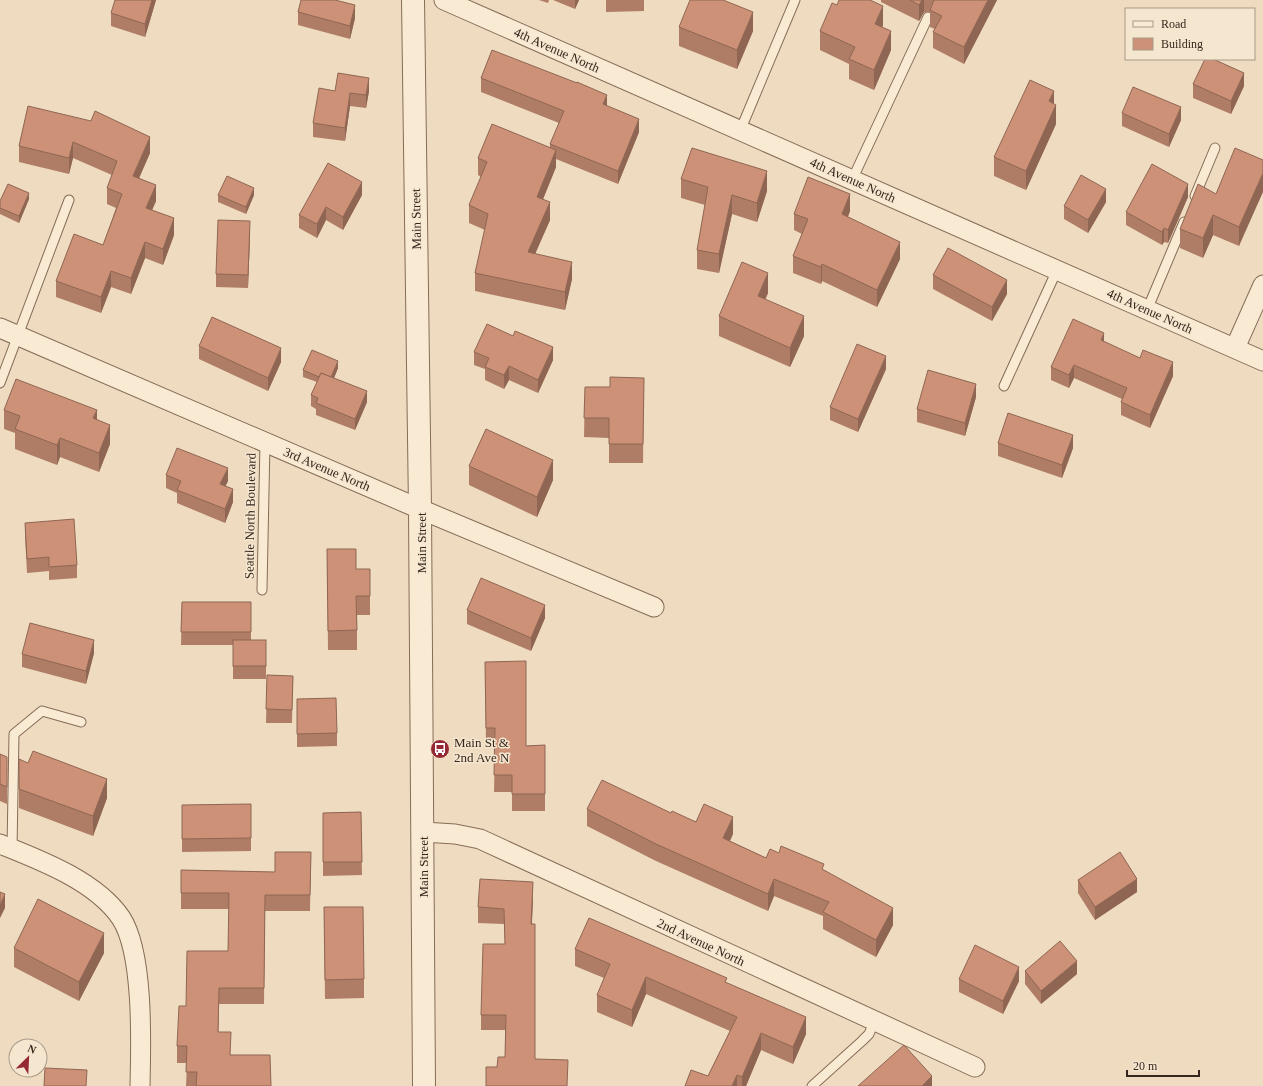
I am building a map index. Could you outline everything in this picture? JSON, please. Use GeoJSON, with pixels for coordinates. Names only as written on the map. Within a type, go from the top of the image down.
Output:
{"type":"FeatureCollection","features":[{"type":"Feature","properties":{"kind":"street","name":"Main Street"},"geometry":{"type":"LineString","coordinates":[[413,0],[420,509],[424,1086]]}},
{"type":"Feature","properties":{"kind":"street","name":"4th Avenue North"},"geometry":{"type":"LineString","coordinates":[[444,0],[1263,361]]}},
{"type":"Feature","properties":{"kind":"street"},"geometry":{"type":"LineString","coordinates":[[1234,348],[1263,285]]}},
{"type":"Feature","properties":{"kind":"street","name":"3rd Avenue North"},"geometry":{"type":"LineString","coordinates":[[0,328],[420,509],[654,607]]}},
{"type":"Feature","properties":{"kind":"street","name":"2nd Avenue North"},"geometry":{"type":"LineString","coordinates":[[423,832],[455,834],[480,839],[874,1022],[975,1067]]}},
{"type":"Feature","properties":{"kind":"street"},"geometry":{"type":"LineString","coordinates":[[6,846],[33,857],[88,886],[106,901],[121,918],[131,942],[136,966],[142,1032],[140,1086]]}},
{"type":"Feature","properties":{"kind":"lane"},"geometry":{"type":"LineString","coordinates":[[740,131],[795,0]]}},
{"type":"Feature","properties":{"kind":"lane"},"geometry":{"type":"LineString","coordinates":[[852,180],[928,17]]}},
{"type":"Feature","properties":{"kind":"lane"},"geometry":{"type":"LineString","coordinates":[[1147,310],[1215,148]]}},
{"type":"Feature","properties":{"kind":"lane"},"geometry":{"type":"LineString","coordinates":[[0,383],[69,200]]}},
{"type":"Feature","properties":{"kind":"lane"},"geometry":{"type":"LineString","coordinates":[[1004,386],[1057,270]]}},
{"type":"Feature","properties":{"kind":"lane","name":"Seattle North Boulevard"},"geometry":{"type":"LineString","coordinates":[[262,590],[265,442]]}},
{"type":"Feature","properties":{"kind":"lane"},"geometry":{"type":"LineString","coordinates":[[6,846],[14,734],[42,712],[81,722]]}},
{"type":"Feature","properties":{"kind":"lane"},"geometry":{"type":"LineString","coordinates":[[812,1086],[869,1034],[874,1022]]}},
{"type":"Feature","properties":{"kind":"building"},"geometry":{"type":"Polygon","coordinates":[[[115,0],[152,0],[145,24],[111,13],[115,0]]]}},
{"type":"Feature","properties":{"kind":"building"},"geometry":{"type":"Polygon","coordinates":[[[301,0],[335,0],[355,5],[350,26],[298,12],[301,0]]]}},
{"type":"Feature","properties":{"kind":"building"},"geometry":{"type":"Polygon","coordinates":[[[690,0],[723,0],[753,12],[737,50],[679,27],[690,0]]]}},
{"type":"Feature","properties":{"kind":"building"},"geometry":{"type":"Polygon","coordinates":[[[839,0],[870,0],[883,6],[875,24],[891,31],[874,70],[849,59],[855,47],[820,31],[832,3],[837,5],[839,0]]]}},
{"type":"Feature","properties":{"kind":"building"},"geometry":{"type":"Polygon","coordinates":[[[910,0],[922,0],[919,5],[910,0]]]}},
{"type":"Feature","properties":{"kind":"building"},"geometry":{"type":"Polygon","coordinates":[[[934,0],[988,0],[964,47],[933,32],[942,16],[930,10],[934,0]]]}},
{"type":"Feature","properties":{"kind":"building"},"geometry":{"type":"Polygon","coordinates":[[[492,50],[607,95],[603,104],[639,119],[618,171],[550,144],[564,111],[481,78],[492,50]]]}},
{"type":"Feature","properties":{"kind":"building"},"geometry":{"type":"Polygon","coordinates":[[[1205,60],[1215,60],[1244,73],[1231,101],[1193,84],[1205,60]]]}},
{"type":"Feature","properties":{"kind":"building"},"geometry":{"type":"Polygon","coordinates":[[[338,73],[369,78],[366,95],[350,93],[345,128],[313,123],[319,88],[335,91],[338,73]]]}},
{"type":"Feature","properties":{"kind":"building"},"geometry":{"type":"Polygon","coordinates":[[[1030,80],[1054,91],[1049,101],[1056,105],[1026,171],[994,157],[1030,80]]]}},
{"type":"Feature","properties":{"kind":"building"},"geometry":{"type":"Polygon","coordinates":[[[1133,87],[1181,107],[1169,134],[1122,113],[1133,87]]]}},
{"type":"Feature","properties":{"kind":"building"},"geometry":{"type":"Polygon","coordinates":[[[28,106],[91,121],[95,111],[150,137],[133,176],[156,185],[146,208],[174,218],[163,249],[145,242],[131,278],[111,271],[101,297],[56,281],[74,234],[103,245],[122,194],[107,188],[117,161],[73,142],[69,158],[19,146],[28,106]]]}},
{"type":"Feature","properties":{"kind":"building"},"geometry":{"type":"Polygon","coordinates":[[[492,124],[556,150],[537,197],[550,202],[528,252],[572,262],[565,292],[475,273],[488,214],[469,205],[487,162],[478,158],[492,124]]]}},
{"type":"Feature","properties":{"kind":"building"},"geometry":{"type":"Polygon","coordinates":[[[692,148],[767,171],[757,203],[732,195],[719,254],[697,250],[708,187],[681,179],[692,148]]]}},
{"type":"Feature","properties":{"kind":"building"},"geometry":{"type":"Polygon","coordinates":[[[1235,148],[1263,160],[1263,173],[1239,227],[1213,215],[1203,238],[1180,229],[1198,184],[1216,194],[1235,148]]]}},
{"type":"Feature","properties":{"kind":"building"},"geometry":{"type":"Polygon","coordinates":[[[328,163],[362,182],[343,217],[326,207],[317,224],[299,215],[328,163]]]}},
{"type":"Feature","properties":{"kind":"building"},"geometry":{"type":"Polygon","coordinates":[[[1152,164],[1188,184],[1168,230],[1164,228],[1162,232],[1126,212],[1152,164]]]}},
{"type":"Feature","properties":{"kind":"building"},"geometry":{"type":"Polygon","coordinates":[[[1081,175],[1106,189],[1088,220],[1064,206],[1081,175]]]}},
{"type":"Feature","properties":{"kind":"building"},"geometry":{"type":"Polygon","coordinates":[[[227,176],[254,188],[246,207],[218,195],[227,176]]]}},
{"type":"Feature","properties":{"kind":"building"},"geometry":{"type":"Polygon","coordinates":[[[808,177],[850,194],[842,214],[900,242],[877,290],[822,264],[821,267],[793,256],[808,219],[794,214],[808,177]]]}},
{"type":"Feature","properties":{"kind":"building"},"geometry":{"type":"Polygon","coordinates":[[[8,184],[29,193],[19,216],[0,208],[0,201],[8,184]]]}},
{"type":"Feature","properties":{"kind":"building"},"geometry":{"type":"Polygon","coordinates":[[[218,220],[250,221],[248,275],[216,274],[218,220]]]}},
{"type":"Feature","properties":{"kind":"building"},"geometry":{"type":"Polygon","coordinates":[[[948,248],[1007,280],[992,307],[933,275],[948,248]]]}},
{"type":"Feature","properties":{"kind":"building"},"geometry":{"type":"Polygon","coordinates":[[[742,262],[768,273],[758,296],[804,316],[790,348],[719,316],[742,262]]]}},
{"type":"Feature","properties":{"kind":"building"},"geometry":{"type":"Polygon","coordinates":[[[212,317],[281,348],[268,378],[199,346],[212,317]]]}},
{"type":"Feature","properties":{"kind":"building"},"geometry":{"type":"Polygon","coordinates":[[[1073,319],[1104,333],[1101,340],[1140,358],[1143,350],[1173,362],[1150,415],[1121,402],[1127,388],[1074,365],[1069,375],[1051,367],[1073,319]]]}},
{"type":"Feature","properties":{"kind":"building"},"geometry":{"type":"Polygon","coordinates":[[[487,324],[513,336],[515,331],[553,347],[538,380],[509,366],[504,375],[485,367],[489,358],[474,352],[487,324]]]}},
{"type":"Feature","properties":{"kind":"building"},"geometry":{"type":"Polygon","coordinates":[[[857,344],[886,356],[858,419],[830,407],[857,344]]]}},
{"type":"Feature","properties":{"kind":"building"},"geometry":{"type":"Polygon","coordinates":[[[312,350],[338,361],[331,377],[321,373],[319,377],[303,370],[312,350]]]}},
{"type":"Feature","properties":{"kind":"building"},"geometry":{"type":"Polygon","coordinates":[[[928,370],[976,384],[965,423],[917,409],[928,370]]]}},
{"type":"Feature","properties":{"kind":"building"},"geometry":{"type":"Polygon","coordinates":[[[321,373],[367,391],[355,419],[316,403],[318,398],[311,395],[321,373]]]}},
{"type":"Feature","properties":{"kind":"building"},"geometry":{"type":"Polygon","coordinates":[[[610,377],[644,378],[643,444],[609,444],[609,418],[584,418],[585,387],[610,387],[610,377]]]}},
{"type":"Feature","properties":{"kind":"building"},"geometry":{"type":"Polygon","coordinates":[[[16,379],[97,410],[93,418],[110,425],[99,453],[60,438],[57,445],[15,429],[20,416],[4,410],[16,379]]]}},
{"type":"Feature","properties":{"kind":"building"},"geometry":{"type":"Polygon","coordinates":[[[1008,413],[1073,435],[1062,465],[998,443],[1008,413]]]}},
{"type":"Feature","properties":{"kind":"building"},"geometry":{"type":"Polygon","coordinates":[[[486,429],[553,460],[537,497],[469,466],[486,429]]]}},
{"type":"Feature","properties":{"kind":"building"},"geometry":{"type":"Polygon","coordinates":[[[177,448],[228,468],[220,484],[233,489],[225,509],[177,490],[181,481],[166,475],[177,448]]]}},
{"type":"Feature","properties":{"kind":"building"},"geometry":{"type":"Polygon","coordinates":[[[74,519],[77,565],[49,567],[49,557],[27,559],[25,523],[74,519]]]}},
{"type":"Feature","properties":{"kind":"building"},"geometry":{"type":"Polygon","coordinates":[[[327,549],[356,549],[356,569],[370,569],[370,596],[356,596],[357,630],[328,631],[327,549]]]}},
{"type":"Feature","properties":{"kind":"building"},"geometry":{"type":"Polygon","coordinates":[[[481,578],[545,605],[531,638],[467,610],[481,578]]]}},
{"type":"Feature","properties":{"kind":"building"},"geometry":{"type":"Polygon","coordinates":[[[182,602],[251,602],[251,632],[181,632],[182,602]]]}},
{"type":"Feature","properties":{"kind":"building"},"geometry":{"type":"Polygon","coordinates":[[[30,623],[94,640],[86,671],[22,654],[30,623]]]}},
{"type":"Feature","properties":{"kind":"building"},"geometry":{"type":"Polygon","coordinates":[[[233,640],[266,640],[266,666],[233,666],[233,640]]]}},
{"type":"Feature","properties":{"kind":"building"},"geometry":{"type":"Polygon","coordinates":[[[526,661],[526,746],[545,745],[545,794],[512,794],[512,775],[494,775],[495,728],[486,728],[485,662],[526,661]]]}},
{"type":"Feature","properties":{"kind":"building"},"geometry":{"type":"Polygon","coordinates":[[[267,675],[293,676],[292,710],[266,709],[267,675]]]}},
{"type":"Feature","properties":{"kind":"building"},"geometry":{"type":"Polygon","coordinates":[[[336,698],[337,733],[297,734],[297,699],[336,698]]]}},
{"type":"Feature","properties":{"kind":"building"},"geometry":{"type":"Polygon","coordinates":[[[33,751],[107,779],[93,816],[19,789],[19,759],[28,763],[33,751]]]}},
{"type":"Feature","properties":{"kind":"building"},"geometry":{"type":"Polygon","coordinates":[[[0,754],[7,757],[7,787],[0,784],[0,754]]]}},
{"type":"Feature","properties":{"kind":"building"},"geometry":{"type":"Polygon","coordinates":[[[602,780],[671,813],[672,811],[696,822],[704,804],[733,817],[723,838],[766,858],[770,849],[779,853],[781,846],[824,864],[822,869],[893,908],[876,940],[823,912],[829,902],[774,879],[768,894],[656,844],[587,809],[602,780]]]}},
{"type":"Feature","properties":{"kind":"building"},"geometry":{"type":"Polygon","coordinates":[[[251,804],[251,838],[182,839],[182,805],[251,804]]]}},
{"type":"Feature","properties":{"kind":"building"},"geometry":{"type":"Polygon","coordinates":[[[361,812],[362,862],[323,862],[323,813],[361,812]]]}},
{"type":"Feature","properties":{"kind":"building"},"geometry":{"type":"Polygon","coordinates":[[[275,852],[311,852],[310,895],[265,895],[264,988],[219,988],[218,1032],[231,1032],[230,1055],[270,1055],[271,1086],[196,1086],[197,1072],[186,1072],[187,1046],[177,1046],[179,1006],[186,1006],[187,951],[228,951],[229,893],[181,893],[181,870],[275,872],[275,852]]]}},
{"type":"Feature","properties":{"kind":"building"},"geometry":{"type":"Polygon","coordinates":[[[1120,852],[1137,879],[1095,907],[1078,880],[1120,852]]]}},
{"type":"Feature","properties":{"kind":"building"},"geometry":{"type":"Polygon","coordinates":[[[480,879],[533,882],[531,924],[535,924],[535,1059],[568,1060],[567,1086],[486,1086],[486,1067],[497,1067],[498,1057],[505,1057],[506,1015],[481,1015],[483,944],[505,944],[504,909],[478,907],[480,879]]]}},
{"type":"Feature","properties":{"kind":"building"},"geometry":{"type":"Polygon","coordinates":[[[0,892],[5,894],[0,905],[0,892]]]}},
{"type":"Feature","properties":{"kind":"building"},"geometry":{"type":"Polygon","coordinates":[[[38,899],[104,933],[79,982],[14,948],[38,899]]]}},
{"type":"Feature","properties":{"kind":"building"},"geometry":{"type":"Polygon","coordinates":[[[324,907],[363,907],[364,979],[325,980],[324,907]]]}},
{"type":"Feature","properties":{"kind":"building"},"geometry":{"type":"Polygon","coordinates":[[[589,918],[727,978],[725,982],[806,1017],[793,1047],[761,1033],[742,1077],[737,1075],[732,1086],[685,1086],[691,1070],[708,1076],[737,1017],[646,977],[632,1010],[597,995],[610,964],[575,949],[589,918]]]}},
{"type":"Feature","properties":{"kind":"building"},"geometry":{"type":"Polygon","coordinates":[[[1060,941],[1077,961],[1041,991],[1025,971],[1060,941]]]}},
{"type":"Feature","properties":{"kind":"building"},"geometry":{"type":"Polygon","coordinates":[[[975,945],[1019,967],[1003,1001],[959,979],[975,945]]]}},
{"type":"Feature","properties":{"kind":"building"},"geometry":{"type":"Polygon","coordinates":[[[904,1045],[932,1076],[922,1086],[858,1086],[904,1045]]]}},
{"type":"Feature","properties":{"kind":"building"},"geometry":{"type":"Polygon","coordinates":[[[48,1068],[87,1070],[86,1086],[44,1086],[44,1078],[48,1078],[48,1068]]]}},
{"type":"Feature","properties":{"kind":"place","name":"Main St & 2nd Ave N"},"geometry":{"type":"Point","coordinates":[440,749]}}]}
